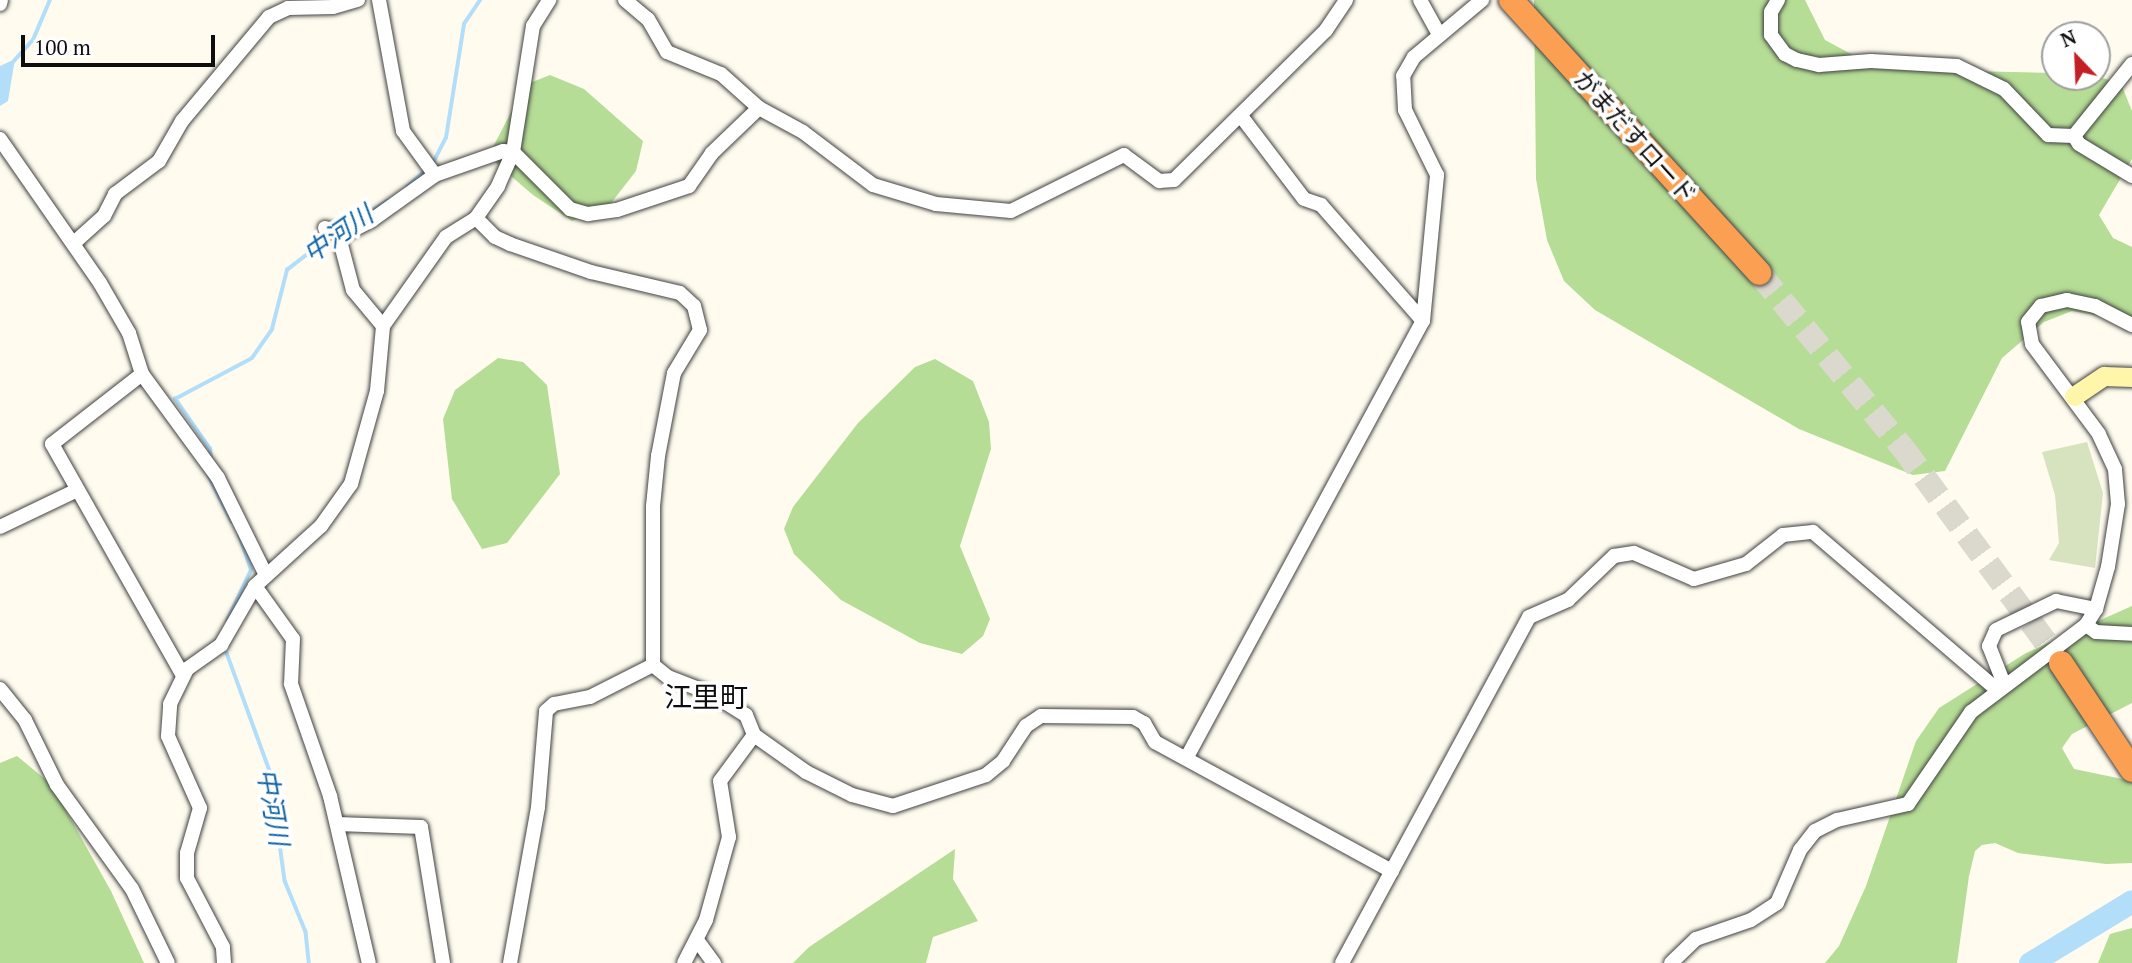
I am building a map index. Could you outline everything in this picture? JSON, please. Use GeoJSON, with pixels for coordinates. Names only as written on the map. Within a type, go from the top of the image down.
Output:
{"type":"FeatureCollection","features":[{"type":"Feature","properties":{"kind":"highway","name":"がまだすロード"},"geometry":{"type":"LineString","coordinates":[[1511,0],[1759,273]]}},
{"type":"Feature","properties":{"kind":"highway"},"geometry":{"type":"LineString","coordinates":[[2061,663],[2132,770]]}},
{"type":"Feature","properties":{"kind":"street"},"geometry":{"type":"LineString","coordinates":[[75,242],[104,216],[115,194],[159,161],[182,121],[269,17],[298,6],[333,7],[358,0]]}},
{"type":"Feature","properties":{"kind":"street"},"geometry":{"type":"LineString","coordinates":[[379,0],[403,131],[431,170]]}},
{"type":"Feature","properties":{"kind":"street"},"geometry":{"type":"LineString","coordinates":[[224,963],[223,947],[187,878],[187,853],[200,808],[171,747],[167,724],[170,704],[183,676],[221,645],[255,586],[321,526],[351,484],[377,391],[383,326],[446,237],[476,218],[486,208],[513,152],[533,26],[550,0]]}},
{"type":"Feature","properties":{"kind":"street"},"geometry":{"type":"LineString","coordinates":[[625,0],[648,19],[667,52],[721,74],[759,108],[803,132],[873,185],[936,204],[1011,211],[1124,155],[1159,181],[1174,180],[1326,30],[1346,0]]}},
{"type":"Feature","properties":{"kind":"street"},"geometry":{"type":"LineString","coordinates":[[1420,0],[1443,30]]}},
{"type":"Feature","properties":{"kind":"street"},"geometry":{"type":"LineString","coordinates":[[1187,757],[1423,321],[1437,175],[1430,153],[1405,110],[1402,93],[1408,66],[1443,30],[1482,0]]}},
{"type":"Feature","properties":{"kind":"street"},"geometry":{"type":"LineString","coordinates":[[1778,0],[1769,28],[1776,44],[1797,60],[1819,65],[1871,61],[1957,66],[2004,89],[2049,135],[2074,136]]}},
{"type":"Feature","properties":{"kind":"street"},"geometry":{"type":"LineString","coordinates":[[2074,136],[2132,64]]}},
{"type":"Feature","properties":{"kind":"street"},"geometry":{"type":"LineString","coordinates":[[383,326],[353,290],[334,232],[372,220],[431,170],[498,152],[513,152],[570,209],[588,214],[617,210],[689,186],[712,153],[759,108]]}},
{"type":"Feature","properties":{"kind":"street"},"geometry":{"type":"LineString","coordinates":[[1241,116],[1304,199],[1321,205],[1423,321]]}},
{"type":"Feature","properties":{"kind":"street"},"geometry":{"type":"LineString","coordinates":[[2074,136],[2078,144],[2132,176]]}},
{"type":"Feature","properties":{"kind":"street"},"geometry":{"type":"LineString","coordinates":[[0,139],[75,242],[129,333],[142,374],[211,468],[266,575]]}},
{"type":"Feature","properties":{"kind":"street"},"geometry":{"type":"LineString","coordinates":[[476,218],[495,237],[510,244],[591,272],[680,293],[694,306],[700,330],[674,373],[659,456],[653,518],[653,665]]}},
{"type":"Feature","properties":{"kind":"street"},"geometry":{"type":"LineString","coordinates":[[1671,963],[1696,939],[1751,920],[1777,904],[1800,850],[1815,831],[1837,820],[1908,803],[1971,712],[2000,687],[2085,625],[2096,609],[2108,567],[2118,486],[2108,451],[2074,396],[2032,344],[2028,323],[2033,313],[2067,300],[2095,306],[2132,325]]}},
{"type":"Feature","properties":{"kind":"street"},"geometry":{"type":"LineString","coordinates":[[142,374],[52,444],[74,479],[75,491],[118,555],[183,676]]}},
{"type":"Feature","properties":{"kind":"street"},"geometry":{"type":"LineString","coordinates":[[2074,396],[2104,376],[2132,377]]}},
{"type":"Feature","properties":{"kind":"street"},"geometry":{"type":"LineString","coordinates":[[0,527],[75,491]]}},
{"type":"Feature","properties":{"kind":"street"},"geometry":{"type":"LineString","coordinates":[[1342,963],[1529,617],[1568,600],[1614,556],[1634,553],[1694,579],[1746,564],[1783,535],[1813,532],[2000,687]]}},
{"type":"Feature","properties":{"kind":"street"},"geometry":{"type":"LineString","coordinates":[[255,586],[292,639],[291,684],[337,824],[369,963]]}},
{"type":"Feature","properties":{"kind":"street"},"geometry":{"type":"LineString","coordinates":[[2000,687],[1989,646],[1996,630],[2056,601],[2096,609]]}},
{"type":"Feature","properties":{"kind":"street"},"geometry":{"type":"LineString","coordinates":[[2085,625],[2096,632],[2132,634]]}},
{"type":"Feature","properties":{"kind":"street"},"geometry":{"type":"LineString","coordinates":[[653,665],[668,677],[712,694],[747,715],[754,735],[818,778],[852,795],[893,806],[986,775],[1003,761],[1026,726],[1041,716],[1133,717],[1144,723],[1155,742],[1187,757],[1392,871]]}},
{"type":"Feature","properties":{"kind":"street"},"geometry":{"type":"LineString","coordinates":[[510,963],[538,807],[547,712],[554,704],[590,697],[653,665]]}},
{"type":"Feature","properties":{"kind":"street"},"geometry":{"type":"LineString","coordinates":[[0,689],[25,720],[57,785],[132,889],[169,963]]}},
{"type":"Feature","properties":{"kind":"street"},"geometry":{"type":"LineString","coordinates":[[684,963],[697,940],[729,837],[720,781],[754,735]]}},
{"type":"Feature","properties":{"kind":"street"},"geometry":{"type":"LineString","coordinates":[[337,824],[421,827],[443,963]]}},
{"type":"Feature","properties":{"kind":"street"},"geometry":{"type":"LineString","coordinates":[[697,940],[714,963]]}},
{"type":"Feature","properties":{"kind":"green space"},"geometry":{"type":"Polygon","coordinates":[[[1534,0],[1805,0],[1825,40],[1879,69],[2041,73],[2041,91],[2111,91],[2111,81],[2121,84],[2132,111],[2132,159],[2099,215],[2113,238],[2132,247],[2132,322],[2072,311],[2044,322],[2002,358],[1945,471],[1913,475],[1799,429],[1595,310],[1564,281],[1547,240],[1536,179],[1534,0]]]}},
{"type":"Feature","properties":{"kind":"green space"},"geometry":{"type":"Polygon","coordinates":[[[550,75],[584,89],[643,141],[636,171],[608,207],[572,221],[533,195],[496,163],[491,151],[525,85],[550,75]]]}},
{"type":"Feature","properties":{"kind":"green space"},"geometry":{"type":"Polygon","coordinates":[[[498,358],[523,362],[547,385],[560,474],[507,543],[482,549],[452,499],[443,419],[455,390],[498,358]]]}},
{"type":"Feature","properties":{"kind":"green space"},"geometry":{"type":"Polygon","coordinates":[[[935,359],[973,381],[989,422],[991,449],[960,546],[990,619],[983,636],[962,654],[920,643],[841,600],[794,554],[784,529],[793,507],[858,423],[915,367],[935,359]]]}},
{"type":"Feature","properties":{"kind":"green space"},"geometry":{"type":"Polygon","coordinates":[[[2087,442],[2103,493],[2095,568],[2049,560],[2059,543],[2055,495],[2042,452],[2087,442]]]}},
{"type":"Feature","properties":{"kind":"green space"},"geometry":{"type":"Polygon","coordinates":[[[2132,606],[2132,703],[2072,734],[2062,748],[2074,769],[2132,781],[2132,863],[2106,864],[2018,853],[1995,843],[1982,845],[1975,851],[1969,876],[1957,963],[1825,963],[1839,946],[1866,886],[1916,741],[1939,708],[2026,653],[2132,606]]]}},
{"type":"Feature","properties":{"kind":"green space"},"geometry":{"type":"Polygon","coordinates":[[[17,756],[51,784],[111,891],[144,963],[0,963],[0,763],[17,756]]]}},
{"type":"Feature","properties":{"kind":"green space"},"geometry":{"type":"Polygon","coordinates":[[[955,849],[953,879],[978,921],[933,937],[926,963],[793,963],[809,947],[955,849]]]}},
{"type":"Feature","properties":{"kind":"green space"},"geometry":{"type":"Polygon","coordinates":[[[2132,928],[2132,963],[2098,963],[2110,934],[2132,928]]]}},
{"type":"Feature","properties":{"kind":"water"},"geometry":{"type":"Polygon","coordinates":[[[15,59],[8,101],[0,106],[0,66],[15,59]]]}},
{"type":"Feature","properties":{"kind":"waterway"},"geometry":{"type":"LineString","coordinates":[[14,61],[33,40],[50,0]]}},
{"type":"Feature","properties":{"kind":"waterway","name":"中河川"},"geometry":{"type":"LineString","coordinates":[[433,163],[446,138],[464,24],[480,0]]}},
{"type":"Feature","properties":{"kind":"waterway","name":"中河川"},"geometry":{"type":"LineString","coordinates":[[407,187],[425,171]]}},
{"type":"Feature","properties":{"kind":"waterway","name":"中河川"},"geometry":{"type":"LineString","coordinates":[[358,220],[387,201]]}},
{"type":"Feature","properties":{"kind":"waterway","name":"中河川"},"geometry":{"type":"LineString","coordinates":[[211,458],[210,449],[175,399],[252,358],[272,329],[287,270],[333,234]]}},
{"type":"Feature","properties":{"kind":"waterway","name":"中河川"},"geometry":{"type":"LineString","coordinates":[[209,476],[232,522]]}},
{"type":"Feature","properties":{"kind":"waterway","name":"中河川"},"geometry":{"type":"LineString","coordinates":[[227,621],[251,570],[239,535]]}},
{"type":"Feature","properties":{"kind":"waterway","name":"中河川"},"geometry":{"type":"LineString","coordinates":[[227,653],[270,771],[285,881],[306,932],[309,963]]}},
{"type":"Feature","properties":{"kind":"waterway"},"geometry":{"type":"LineString","coordinates":[[2030,963],[2132,901]]}},
{"type":"Feature","properties":{"kind":"tunnel"},"geometry":{"type":"LineString","coordinates":[[1759,273],[1903,448],[2061,663]]}},
{"type":"Feature","properties":{"kind":"district","name":"江里町"},"geometry":{"type":"Point","coordinates":[706,697]}}]}
